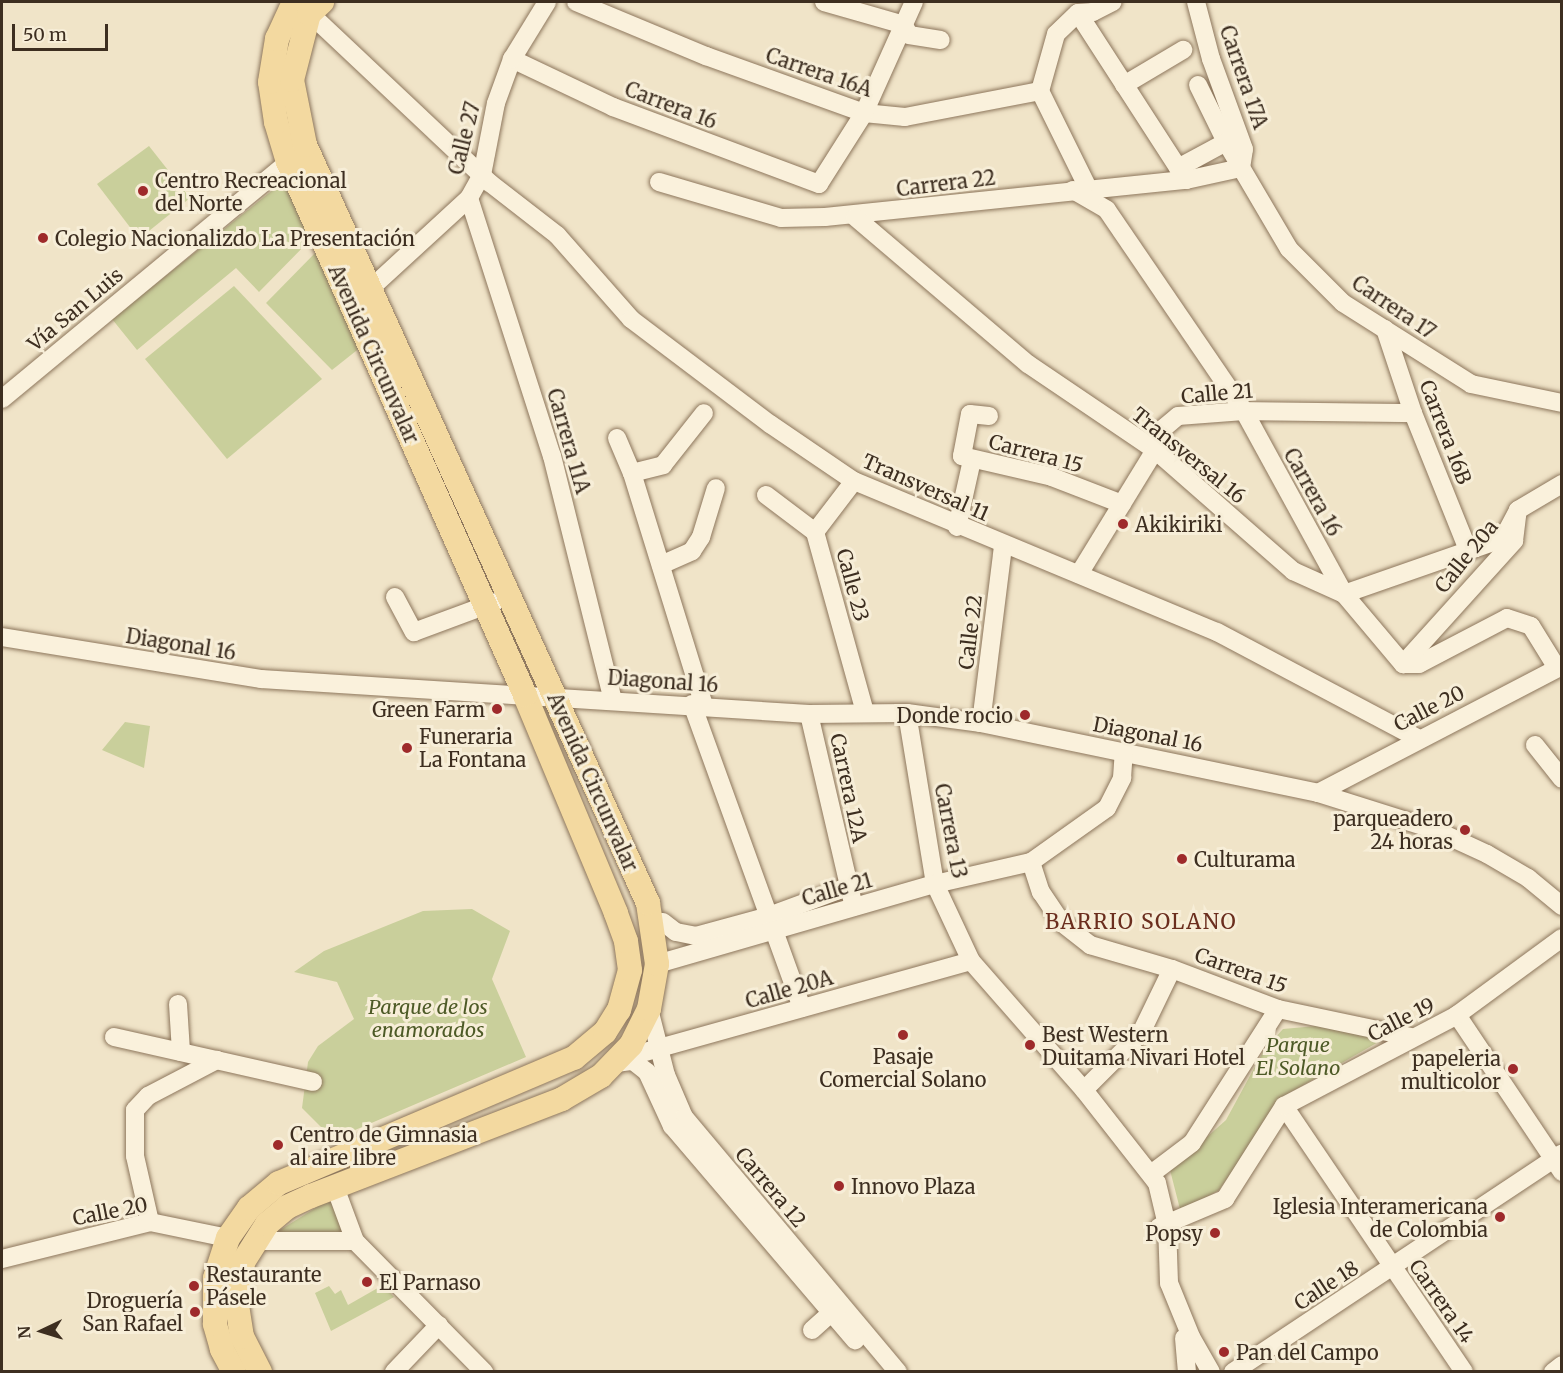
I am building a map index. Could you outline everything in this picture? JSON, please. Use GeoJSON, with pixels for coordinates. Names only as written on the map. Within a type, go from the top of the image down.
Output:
{"type":"FeatureCollection","features":[{"type":"Feature","properties":{"kind":"main road","name":"Avenida Circunvalar"},"geometry":{"type":"LineString","coordinates":[[234,1371],[222,1349],[213,1301],[215,1278],[228,1238],[263,1194],[324,1164],[574,1058],[605,1032],[619,1010],[630,970],[626,940],[525,695],[288,162],[276,122],[270,82],[277,39],[305,5]]}},
{"type":"Feature","properties":{"kind":"main road","name":"Avenida Circunvalar"},"geometry":{"type":"LineString","coordinates":[[260,1371],[242,1336],[236,1299],[243,1262],[253,1241],[287,1207],[562,1099],[617,1061],[649,1009],[657,964],[648,903],[305,145],[297,118],[292,80],[305,5]]}},
{"type":"Feature","properties":{"kind":"main road"},"geometry":{"type":"LineString","coordinates":[[324,1164],[335,1187]]}},
{"type":"Feature","properties":{"kind":"street","name":"Calle 27"},"geometry":{"type":"LineString","coordinates":[[370,289],[469,198],[482,175],[496,103],[512,59],[547,2]]}},
{"type":"Feature","properties":{"kind":"street","name":"Carrera 16A"},"geometry":{"type":"LineString","coordinates":[[576,2],[706,56],[864,113],[905,117],[1040,92]]}},
{"type":"Feature","properties":{"kind":"street"},"geometry":{"type":"LineString","coordinates":[[824,2],[904,25],[909,35],[941,40]]}},
{"type":"Feature","properties":{"kind":"street"},"geometry":{"type":"LineString","coordinates":[[825,217],[819,184],[864,113],[914,2]]}},
{"type":"Feature","properties":{"kind":"street"},"geometry":{"type":"LineString","coordinates":[[1081,189],[1040,92],[1056,34],[1078,13],[1093,12],[1113,2]]}},
{"type":"Feature","properties":{"kind":"street","name":"Carrera 17A"},"geometry":{"type":"LineString","coordinates":[[1196,2],[1211,59],[1244,149],[1242,168]]}},
{"type":"Feature","properties":{"kind":"street","name":"Transversal 11"},"geometry":{"type":"LineString","coordinates":[[305,5],[482,175],[557,235],[631,319],[770,424],[854,482],[957,527],[1079,574],[1217,632],[1417,738]]}},
{"type":"Feature","properties":{"kind":"street"},"geometry":{"type":"LineString","coordinates":[[1078,13],[1182,174],[1226,142]]}},
{"type":"Feature","properties":{"kind":"street"},"geometry":{"type":"LineString","coordinates":[[1124,85],[1183,51]]}},
{"type":"Feature","properties":{"kind":"street","name":"Carrera 16"},"geometry":{"type":"LineString","coordinates":[[512,59],[613,107],[819,184]]}},
{"type":"Feature","properties":{"kind":"street","name":"Carrera 17"},"geometry":{"type":"LineString","coordinates":[[1198,85],[1226,142],[1289,249],[1343,303],[1471,384],[1562,403]]}},
{"type":"Feature","properties":{"kind":"street","name":"Vía San Luis"},"geometry":{"type":"LineString","coordinates":[[2,399],[288,162]]}},
{"type":"Feature","properties":{"kind":"street","name":"Carrera 22"},"geometry":{"type":"LineString","coordinates":[[659,182],[781,218],[825,217],[855,216],[1242,168]]}},
{"type":"Feature","properties":{"kind":"street","name":"Carrera 16"},"geometry":{"type":"LineString","coordinates":[[1081,189],[1107,210],[1244,411],[1344,594],[1403,664]]}},
{"type":"Feature","properties":{"kind":"street","name":"Carrera 11A"},"geometry":{"type":"LineString","coordinates":[[469,198],[552,456],[613,700]]}},
{"type":"Feature","properties":{"kind":"street","name":"Transversal 16"},"geometry":{"type":"LineString","coordinates":[[855,216],[1028,364],[1155,450],[1293,571],[1344,594]]}},
{"type":"Feature","properties":{"kind":"street","name":"Carrera 16B"},"geometry":{"type":"LineString","coordinates":[[1385,329],[1413,413],[1468,550]]}},
{"type":"Feature","properties":{"kind":"street","name":"Calle 21"},"geometry":{"type":"LineString","coordinates":[[1079,574],[1155,450],[1159,432],[1178,416],[1244,411],[1413,413]]}},
{"type":"Feature","properties":{"kind":"street"},"geometry":{"type":"LineString","coordinates":[[632,473],[663,465],[704,413]]}},
{"type":"Feature","properties":{"kind":"street"},"geometry":{"type":"LineString","coordinates":[[957,527],[972,460],[962,456],[970,414],[990,416]]}},
{"type":"Feature","properties":{"kind":"street"},"geometry":{"type":"LineString","coordinates":[[617,438],[632,473],[661,565],[698,705],[802,1008]]}},
{"type":"Feature","properties":{"kind":"street","name":"Carrera 15"},"geometry":{"type":"LineString","coordinates":[[972,460],[1052,477],[1122,504]]}},
{"type":"Feature","properties":{"kind":"street","name":"Calle 23"},"geometry":{"type":"LineString","coordinates":[[854,482],[815,532],[865,711]]}},
{"type":"Feature","properties":{"kind":"street","name":"Calle 20a"},"geometry":{"type":"LineString","coordinates":[[1403,664],[1514,541],[1519,526],[1518,510],[1562,484]]}},
{"type":"Feature","properties":{"kind":"street"},"geometry":{"type":"LineString","coordinates":[[661,565],[692,551],[701,537],[716,488]]}},
{"type":"Feature","properties":{"kind":"street"},"geometry":{"type":"LineString","coordinates":[[766,495],[815,532]]}},
{"type":"Feature","properties":{"kind":"street"},"geometry":{"type":"LineString","coordinates":[[1344,594],[1493,542],[1507,531],[1518,510]]}},
{"type":"Feature","properties":{"kind":"street","name":"Calle 22"},"geometry":{"type":"LineString","coordinates":[[981,723],[1003,546]]}},
{"type":"Feature","properties":{"kind":"street"},"geometry":{"type":"LineString","coordinates":[[395,597],[414,632],[511,597]]}},
{"type":"Feature","properties":{"kind":"street"},"geometry":{"type":"LineString","coordinates":[[1403,664],[1419,664],[1507,618],[1531,626],[1559,667]]}},
{"type":"Feature","properties":{"kind":"street","name":"Diagonal 16"},"geometry":{"type":"LineString","coordinates":[[2,637],[261,679],[698,705],[809,714],[865,711],[907,713],[981,723],[1318,793]]}},
{"type":"Feature","properties":{"kind":"street","name":"Calle 20"},"geometry":{"type":"LineString","coordinates":[[1318,793],[1417,738],[1559,667]]}},
{"type":"Feature","properties":{"kind":"street","name":"Carrera 13"},"geometry":{"type":"LineString","coordinates":[[907,713],[935,884],[971,961],[1084,1090],[1151,1174],[1163,1226],[1160,1281],[1187,1343],[1194,1367],[1211,1371]]}},
{"type":"Feature","properties":{"kind":"street","name":"Carrera 12A"},"geometry":{"type":"LineString","coordinates":[[809,714],[847,887],[854,907]]}},
{"type":"Feature","properties":{"kind":"street"},"geometry":{"type":"LineString","coordinates":[[1534,745],[1562,779]]}},
{"type":"Feature","properties":{"kind":"street"},"geometry":{"type":"LineString","coordinates":[[1031,862],[1107,808],[1122,778],[1124,752]]}},
{"type":"Feature","properties":{"kind":"street"},"geometry":{"type":"LineString","coordinates":[[1318,793],[1435,830],[1487,854],[1528,878],[1562,906]]}},
{"type":"Feature","properties":{"kind":"street","name":"Calle 21"},"geometry":{"type":"LineString","coordinates":[[663,922],[676,932],[696,936],[854,907],[935,884],[1031,862]]}},
{"type":"Feature","properties":{"kind":"street","name":"Carrera 15"},"geometry":{"type":"LineString","coordinates":[[1031,862],[1041,892],[1062,922],[1090,945],[1172,969],[1278,1008],[1412,1037]]}},
{"type":"Feature","properties":{"kind":"street","name":"Calle 21"},"geometry":{"type":"LineString","coordinates":[[657,964],[771,923],[847,887]]}},
{"type":"Feature","properties":{"kind":"street","name":"Calle 19"},"geometry":{"type":"LineString","coordinates":[[1163,1226],[1225,1199],[1284,1106],[1412,1037],[1457,1016],[1562,938]]}},
{"type":"Feature","properties":{"kind":"street","name":"Calle 20A"},"geometry":{"type":"LineString","coordinates":[[617,1061],[971,961]]}},
{"type":"Feature","properties":{"kind":"street"},"geometry":{"type":"LineString","coordinates":[[1084,1090],[1141,1033],[1172,969]]}},
{"type":"Feature","properties":{"kind":"street"},"geometry":{"type":"LineString","coordinates":[[178,1004],[181,1052]]}},
{"type":"Feature","properties":{"kind":"street"},"geometry":{"type":"LineString","coordinates":[[1151,1174],[1192,1143],[1278,1008]]}},
{"type":"Feature","properties":{"kind":"street","name":"Carrera 12"},"geometry":{"type":"LineString","coordinates":[[649,1009],[678,1121]]}},
{"type":"Feature","properties":{"kind":"street"},"geometry":{"type":"LineString","coordinates":[[1457,1016],[1559,1162]]}},
{"type":"Feature","properties":{"kind":"street"},"geometry":{"type":"LineString","coordinates":[[114,1037],[313,1082]]}},
{"type":"Feature","properties":{"kind":"street"},"geometry":{"type":"LineString","coordinates":[[150,1222],[135,1156],[135,1110],[148,1096],[217,1060]]}},
{"type":"Feature","properties":{"kind":"street","name":"Carrera 12"},"geometry":{"type":"LineString","coordinates":[[617,1061],[633,1061],[647,1071],[678,1121],[837,1308],[898,1371]]}},
{"type":"Feature","properties":{"kind":"street","name":"Carrera 14"},"geometry":{"type":"LineString","coordinates":[[1284,1106],[1464,1371]]}},
{"type":"Feature","properties":{"kind":"street","name":"Calle 18"},"geometry":{"type":"LineString","coordinates":[[1233,1371],[1559,1162]]}},
{"type":"Feature","properties":{"kind":"street"},"geometry":{"type":"LineString","coordinates":[[335,1187],[355,1241],[484,1371]]}},
{"type":"Feature","properties":{"kind":"street","name":"Calle 20"},"geometry":{"type":"LineString","coordinates":[[2,1259],[150,1222],[228,1238]]}},
{"type":"Feature","properties":{"kind":"street"},"geometry":{"type":"LineString","coordinates":[[253,1241],[355,1241]]}},
{"type":"Feature","properties":{"kind":"street"},"geometry":{"type":"LineString","coordinates":[[812,1330],[837,1308]]}},
{"type":"Feature","properties":{"kind":"street","name":"Carrera 12"},"geometry":{"type":"LineString","coordinates":[[837,1308],[882,1371]]}},
{"type":"Feature","properties":{"kind":"street"},"geometry":{"type":"LineString","coordinates":[[394,1371],[439,1325]]}},
{"type":"Feature","properties":{"kind":"street"},"geometry":{"type":"LineString","coordinates":[[1552,1371],[1562,1365]]}},
{"type":"Feature","properties":{"kind":"green space","name":"Centro Recreacional del Norte"},"geometry":{"type":"Polygon","coordinates":[[[149,146],[190,198],[139,239],[97,184],[149,146]]]}},
{"type":"Feature","properties":{"kind":"green space"},"geometry":{"type":"Polygon","coordinates":[[[284,181],[314,236],[259,292],[236,268],[137,350],[112,319],[284,181]]]}},
{"type":"Feature","properties":{"kind":"green space"},"geometry":{"type":"Polygon","coordinates":[[[318,250],[361,347],[332,370],[266,303],[318,250]]]}},
{"type":"Feature","properties":{"kind":"green space"},"geometry":{"type":"Polygon","coordinates":[[[234,286],[322,379],[227,459],[145,359],[234,286]]]}},
{"type":"Feature","properties":{"kind":"green space"},"geometry":{"type":"Polygon","coordinates":[[[125,722],[150,726],[144,768],[102,750],[125,722]]]}},
{"type":"Feature","properties":{"kind":"green space","name":"Parque de los enamorados"},"geometry":{"type":"Polygon","coordinates":[[[472,909],[510,931],[492,979],[526,1057],[341,1136],[337,1143],[302,1108],[308,1062],[318,1046],[354,1019],[337,982],[294,972],[324,951],[423,911],[472,909]]]}},
{"type":"Feature","properties":{"kind":"green space","name":"Parque El Solano"},"geometry":{"type":"Polygon","coordinates":[[[1327,1025],[1377,1032],[1380,1041],[1286,1095],[1219,1190],[1181,1213],[1170,1170],[1226,1120],[1264,1050],[1283,1029],[1327,1025]]]}},
{"type":"Feature","properties":{"kind":"green space"},"geometry":{"type":"Polygon","coordinates":[[[333,1197],[346,1232],[272,1235],[333,1197]]]}},
{"type":"Feature","properties":{"kind":"green space"},"geometry":{"type":"Polygon","coordinates":[[[383,1285],[394,1297],[331,1331],[315,1293],[329,1286],[335,1294],[341,1290],[348,1305],[383,1285]]]}},
{"type":"Feature","properties":{"kind":"place","name":"Centro Recreacional del Norte"},"geometry":{"type":"Point","coordinates":[143,191]}},
{"type":"Feature","properties":{"kind":"place","name":"Colegio Nacionalizdo La Presentación"},"geometry":{"type":"Point","coordinates":[43,238]}},
{"type":"Feature","properties":{"kind":"place","name":"Akikiriki"},"geometry":{"type":"Point","coordinates":[1123,524]}},
{"type":"Feature","properties":{"kind":"place","name":"Green Farm"},"geometry":{"type":"Point","coordinates":[497,709]}},
{"type":"Feature","properties":{"kind":"place","name":"Donde rocio"},"geometry":{"type":"Point","coordinates":[1025,715]}},
{"type":"Feature","properties":{"kind":"place","name":"Funeraria La Fontana"},"geometry":{"type":"Point","coordinates":[407,748]}},
{"type":"Feature","properties":{"kind":"place","name":"parqueadero 24 horas"},"geometry":{"type":"Point","coordinates":[1465,830]}},
{"type":"Feature","properties":{"kind":"place","name":"Culturama"},"geometry":{"type":"Point","coordinates":[1182,859]}},
{"type":"Feature","properties":{"kind":"place","name":"Pasaje Comercial Solano"},"geometry":{"type":"Point","coordinates":[903,1035]}},
{"type":"Feature","properties":{"kind":"place","name":"Best Western Duitama Nivari Hotel"},"geometry":{"type":"Point","coordinates":[1030,1045]}},
{"type":"Feature","properties":{"kind":"place","name":"papeleria multicolor"},"geometry":{"type":"Point","coordinates":[1513,1069]}},
{"type":"Feature","properties":{"kind":"place","name":"Centro de Gimnasia al aire libre"},"geometry":{"type":"Point","coordinates":[278,1145]}},
{"type":"Feature","properties":{"kind":"place","name":"Innovo Plaza"},"geometry":{"type":"Point","coordinates":[839,1186]}},
{"type":"Feature","properties":{"kind":"place","name":"Iglesia Interamericana de Colombia"},"geometry":{"type":"Point","coordinates":[1500,1217]}},
{"type":"Feature","properties":{"kind":"place","name":"Popsy"},"geometry":{"type":"Point","coordinates":[1215,1233]}},
{"type":"Feature","properties":{"kind":"place","name":"El Parnaso"},"geometry":{"type":"Point","coordinates":[367,1282]}},
{"type":"Feature","properties":{"kind":"place","name":"Restaurante Pásele"},"geometry":{"type":"Point","coordinates":[194,1286]}},
{"type":"Feature","properties":{"kind":"place","name":"Droguería San Rafael"},"geometry":{"type":"Point","coordinates":[195,1312]}},
{"type":"Feature","properties":{"kind":"place","name":"Pan del Campo"},"geometry":{"type":"Point","coordinates":[1224,1352]}},
{"type":"Feature","properties":{"kind":"district","name":"BARRIO SOLANO"},"geometry":{"type":"Point","coordinates":[1141,922]}}]}
